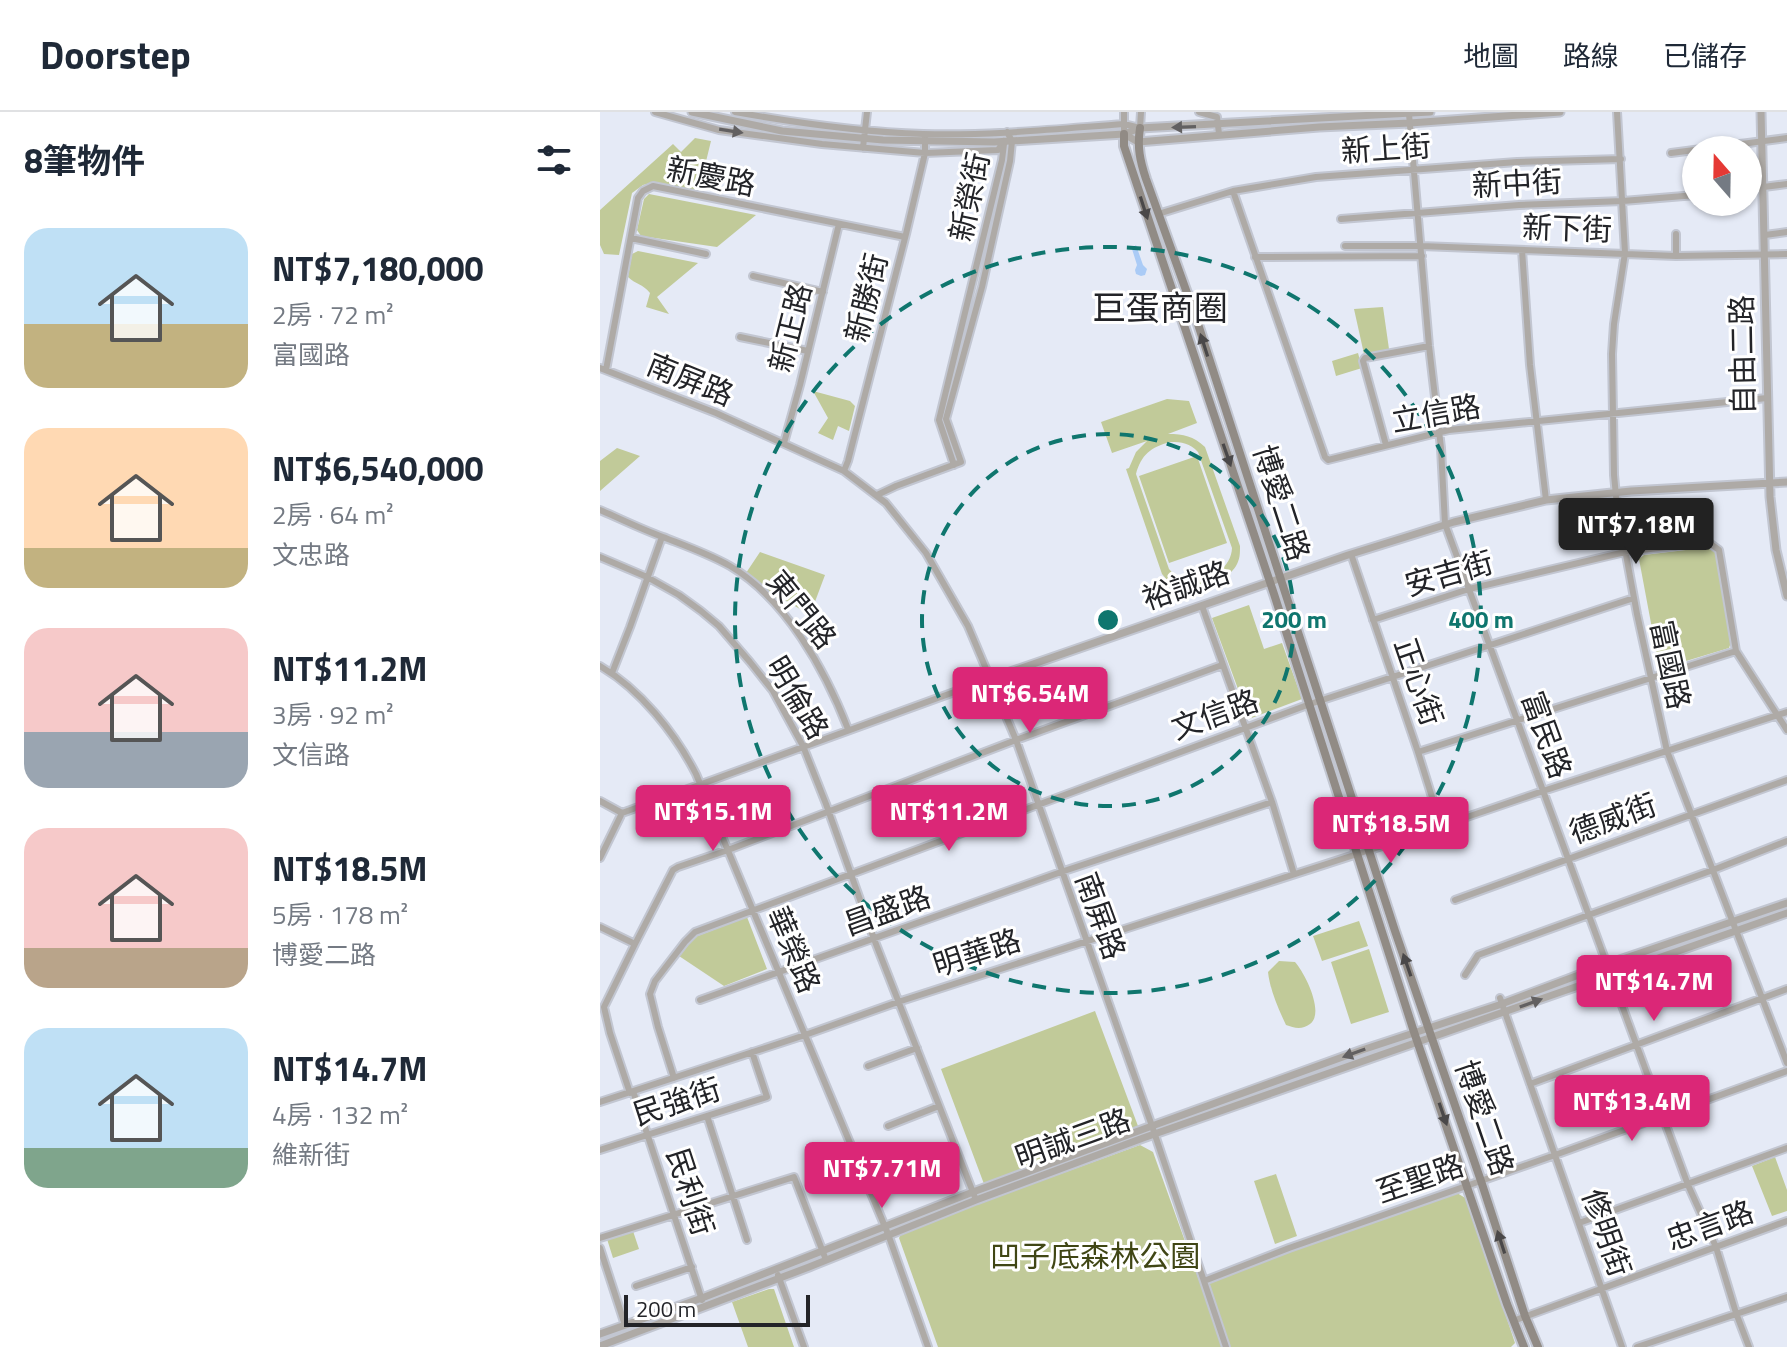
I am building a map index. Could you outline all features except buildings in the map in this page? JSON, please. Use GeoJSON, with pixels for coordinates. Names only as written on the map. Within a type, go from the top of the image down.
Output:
{"type":"FeatureCollection","features":[{"type":"Feature","properties":{"kind":"main road","name":"博愛二路"},"geometry":{"type":"LineString","coordinates":[[1140,128],[1140,159],[1196,318],[1431,1039],[1538,1347]]}},
{"type":"Feature","properties":{"kind":"main road","name":"博愛二路"},"geometry":{"type":"LineString","coordinates":[[1124,129],[1124,146],[1129,163],[1270,582],[1414,1032],[1524,1347]]}},
{"type":"Feature","properties":{"kind":"street"},"geometry":{"type":"LineString","coordinates":[[655,112],[719,130],[863,148],[925,153],[998,150],[1008,141]]}},
{"type":"Feature","properties":{"kind":"street"},"geometry":{"type":"LineString","coordinates":[[692,112],[782,131],[925,138],[1008,141],[1124,129]]}},
{"type":"Feature","properties":{"kind":"street"},"geometry":{"type":"LineString","coordinates":[[735,112],[864,134]]}},
{"type":"Feature","properties":{"kind":"street"},"geometry":{"type":"LineString","coordinates":[[863,148],[867,112]]}},
{"type":"Feature","properties":{"kind":"street"},"geometry":{"type":"LineString","coordinates":[[1124,112],[1124,129],[1138,142],[1410,118],[1430,112]]}},
{"type":"Feature","properties":{"kind":"street"},"geometry":{"type":"LineString","coordinates":[[1140,128],[1141,112]]}},
{"type":"Feature","properties":{"kind":"street"},"geometry":{"type":"LineString","coordinates":[[1199,112],[1217,117],[1219,134]]}},
{"type":"Feature","properties":{"kind":"street"},"geometry":{"type":"LineString","coordinates":[[925,138],[1007,132],[1560,112]]}},
{"type":"Feature","properties":{"kind":"street","name":"富國路"},"geometry":{"type":"LineString","coordinates":[[1617,112],[1625,253],[1614,324],[1613,415],[1615,493],[1625,552],[1667,751],[1787,1063]]}},
{"type":"Feature","properties":{"kind":"street","name":"自由二路"},"geometry":{"type":"LineString","coordinates":[[1761,112],[1761,136]]}},
{"type":"Feature","properties":{"kind":"street","name":"富民路"},"geometry":{"type":"LineString","coordinates":[[1410,118],[1445,524],[1688,1185],[1716,1247],[1749,1347]]}},
{"type":"Feature","properties":{"kind":"street","name":"新榮街"},"geometry":{"type":"LineString","coordinates":[[958,464],[946,419],[982,287],[1010,161],[1007,132]]}},
{"type":"Feature","properties":{"kind":"street","name":"新勝街"},"geometry":{"type":"LineString","coordinates":[[844,471],[905,237],[925,153],[925,138]]}},
{"type":"Feature","properties":{"kind":"street"},"geometry":{"type":"LineString","coordinates":[[1762,142],[1787,138]]}},
{"type":"Feature","properties":{"kind":"street","name":"新榮街"},"geometry":{"type":"LineString","coordinates":[[958,464],[939,420],[1008,141]]}},
{"type":"Feature","properties":{"kind":"street"},"geometry":{"type":"LineString","coordinates":[[1671,153],[1682,152]]}},
{"type":"Feature","properties":{"kind":"street","name":"新上街"},"geometry":{"type":"LineString","coordinates":[[1158,214],[1233,191],[1316,177],[1517,162],[1621,159]]}},
{"type":"Feature","properties":{"kind":"street","name":"自由二路"},"geometry":{"type":"LineString","coordinates":[[1762,164],[1770,482],[1776,550],[1787,596]]}},
{"type":"Feature","properties":{"kind":"street"},"geometry":{"type":"LineString","coordinates":[[1763,187],[1787,184]]}},
{"type":"Feature","properties":{"kind":"street","name":"新慶路"},"geometry":{"type":"LineString","coordinates":[[603,369],[638,198],[653,186],[905,237]]}},
{"type":"Feature","properties":{"kind":"street"},"geometry":{"type":"LineString","coordinates":[[1233,191],[1255,257],[1422,256]]}},
{"type":"Feature","properties":{"kind":"street","name":"新中街"},"geometry":{"type":"LineString","coordinates":[[1341,219],[1682,196]]}},
{"type":"Feature","properties":{"kind":"street","name":"新正路"},"geometry":{"type":"LineString","coordinates":[[784,443],[839,224]]}},
{"type":"Feature","properties":{"kind":"street"},"geometry":{"type":"LineString","coordinates":[[1765,235],[1787,232]]}},
{"type":"Feature","properties":{"kind":"street"},"geometry":{"type":"LineString","coordinates":[[1676,234],[1676,256]]}},
{"type":"Feature","properties":{"kind":"street"},"geometry":{"type":"LineString","coordinates":[[631,238],[706,254]]}},
{"type":"Feature","properties":{"kind":"street","name":"新下街"},"geometry":{"type":"LineString","coordinates":[[1345,246],[1676,256],[1787,254]]}},
{"type":"Feature","properties":{"kind":"street"},"geometry":{"type":"LineString","coordinates":[[1522,250],[1536,423],[1546,500]]}},
{"type":"Feature","properties":{"kind":"street","name":"立信路"},"geometry":{"type":"LineString","coordinates":[[1255,257],[1328,460],[1439,432],[1767,398]]}},
{"type":"Feature","properties":{"kind":"street"},"geometry":{"type":"LineString","coordinates":[[753,276],[823,292]]}},
{"type":"Feature","properties":{"kind":"street","name":"新榮街"},"geometry":{"type":"LineString","coordinates":[[973,285],[982,287]]}},
{"type":"Feature","properties":{"kind":"street"},"geometry":{"type":"LineString","coordinates":[[740,337],[808,351]]}},
{"type":"Feature","properties":{"kind":"street"},"geometry":{"type":"LineString","coordinates":[[1386,445],[1363,361],[1365,358],[1429,346]]}},
{"type":"Feature","properties":{"kind":"street","name":"南屏路"},"geometry":{"type":"LineString","coordinates":[[603,369],[696,405],[844,471],[877,495],[926,553],[968,626],[1016,740],[1226,1347]]}},
{"type":"Feature","properties":{"kind":"street"},"geometry":{"type":"LineString","coordinates":[[877,495],[958,464]]}},
{"type":"Feature","properties":{"kind":"street","name":"裕誠路"},"geometry":{"type":"LineString","coordinates":[[622,813],[990,679],[1445,524],[1546,500],[1787,482]]}},
{"type":"Feature","properties":{"kind":"street","name":"東門路"},"geometry":{"type":"LineString","coordinates":[[600,510],[705,553],[742,574],[770,598],[825,678],[848,729]]}},
{"type":"Feature","properties":{"kind":"street"},"geometry":{"type":"LineString","coordinates":[[612,673],[662,537]]}},
{"type":"Feature","properties":{"kind":"street","name":"安吉街"},"geometry":{"type":"LineString","coordinates":[[1373,620],[1469,589],[1625,552],[1708,542],[1719,550],[1736,651],[1787,730]]}},
{"type":"Feature","properties":{"kind":"street","name":"正心街"},"geometry":{"type":"LineString","coordinates":[[1351,554],[1441,826]]}},
{"type":"Feature","properties":{"kind":"street","name":"明倫路"},"geometry":{"type":"LineString","coordinates":[[600,557],[679,595],[719,626],[773,691],[803,746],[829,810],[874,939],[975,1196]]}},
{"type":"Feature","properties":{"kind":"street","name":"文信路"},"geometry":{"type":"LineString","coordinates":[[674,1078],[651,999],[652,987],[690,936],[701,929],[1320,700],[1634,598]]}},
{"type":"Feature","properties":{"kind":"street"},"geometry":{"type":"LineString","coordinates":[[1202,606],[1272,802],[1294,874]]}},
{"type":"Feature","properties":{"kind":"street"},"geometry":{"type":"LineString","coordinates":[[1418,752],[1736,651]]}},
{"type":"Feature","properties":{"kind":"street","name":"民利街"},"geometry":{"type":"LineString","coordinates":[[705,1308],[648,1135],[610,1033],[604,1007],[673,870],[1222,665]]}},
{"type":"Feature","properties":{"kind":"street","name":"華榮路"},"geometry":{"type":"LineString","coordinates":[[600,666],[612,673],[667,726],[701,784],[886,1230],[928,1347]]}},
{"type":"Feature","properties":{"kind":"street","name":"明華路"},"geometry":{"type":"LineString","coordinates":[[600,1102],[1787,712]]}},
{"type":"Feature","properties":{"kind":"street","name":"德威街"},"geometry":{"type":"LineString","coordinates":[[1455,900],[1787,780]]}},
{"type":"Feature","properties":{"kind":"street"},"geometry":{"type":"LineString","coordinates":[[600,801],[622,813],[600,858]]}},
{"type":"Feature","properties":{"kind":"street","name":"昌盛路"},"geometry":{"type":"LineString","coordinates":[[700,1000],[1061,872],[1272,802]]}},
{"type":"Feature","properties":{"kind":"street"},"geometry":{"type":"LineString","coordinates":[[1465,975],[1478,955],[1787,841]]}},
{"type":"Feature","properties":{"kind":"street","name":"明誠三路"},"geometry":{"type":"LineString","coordinates":[[600,1334],[1414,1032],[1787,903]]}},
{"type":"Feature","properties":{"kind":"street","name":"明誠三路"},"geometry":{"type":"LineString","coordinates":[[1153,1130],[1431,1039],[1787,913]]}},
{"type":"Feature","properties":{"kind":"street"},"geometry":{"type":"LineString","coordinates":[[600,927],[635,944]]}},
{"type":"Feature","properties":{"kind":"street"},"geometry":{"type":"LineString","coordinates":[[1530,1084],[1787,989]]}},
{"type":"Feature","properties":{"kind":"street","name":"修明街"},"geometry":{"type":"LineString","coordinates":[[1501,1001],[1622,1347]]}},
{"type":"Feature","properties":{"kind":"street"},"geometry":{"type":"LineString","coordinates":[[868,1066],[917,1048]]}},
{"type":"Feature","properties":{"kind":"street","name":"民強街"},"geometry":{"type":"LineString","coordinates":[[600,1150],[767,1097],[752,1052]]}},
{"type":"Feature","properties":{"kind":"street","name":"至聖路"},"geometry":{"type":"LineString","coordinates":[[1204,1281],[1787,1071]]}},
{"type":"Feature","properties":{"kind":"street"},"geometry":{"type":"LineString","coordinates":[[888,1126],[939,1106]]}},
{"type":"Feature","properties":{"kind":"street"},"geometry":{"type":"LineString","coordinates":[[707,1116],[747,1240]]}},
{"type":"Feature","properties":{"kind":"street"},"geometry":{"type":"LineString","coordinates":[[1579,1223],[1787,1148]]}},
{"type":"Feature","properties":{"kind":"street"},"geometry":{"type":"LineString","coordinates":[[600,1238],[794,1177],[826,1260]]}},
{"type":"Feature","properties":{"kind":"street","name":"忠言路"},"geometry":{"type":"LineString","coordinates":[[1513,1321],[1787,1221]]}},
{"type":"Feature","properties":{"kind":"street","name":"明誠三路"},"geometry":{"type":"LineString","coordinates":[[600,1346],[630,1339],[826,1260],[886,1230]]}},
{"type":"Feature","properties":{"kind":"street"},"geometry":{"type":"LineString","coordinates":[[600,1248],[630,1339]]}},
{"type":"Feature","properties":{"kind":"street"},"geometry":{"type":"LineString","coordinates":[[636,1286],[692,1267]]}},
{"type":"Feature","properties":{"kind":"street"},"geometry":{"type":"LineString","coordinates":[[778,1267],[778,1279],[804,1347]]}},
{"type":"Feature","properties":{"kind":"street"},"geometry":{"type":"LineString","coordinates":[[1637,1347],[1787,1297]]}},
{"type":"Feature","properties":{"kind":"green space"},"geometry":{"type":"Polygon","coordinates":[[[695,138],[711,141],[700,186],[695,191],[654,182],[643,185],[632,193],[619,255],[604,254],[600,245],[600,210],[673,144],[681,152],[695,138]]]}},
{"type":"Feature","properties":{"kind":"green space"},"geometry":{"type":"Polygon","coordinates":[[[649,194],[756,215],[717,247],[641,236],[637,230],[644,199],[649,194]]]}},
{"type":"Feature","properties":{"kind":"green space"},"geometry":{"type":"Polygon","coordinates":[[[638,251],[698,263],[657,297],[669,314],[646,307],[650,293],[628,277],[632,254],[638,251]]]}},
{"type":"Feature","properties":{"kind":"green space"},"geometry":{"type":"Polygon","coordinates":[[[1383,307],[1389,349],[1364,354],[1354,309],[1383,307]]]}},
{"type":"Feature","properties":{"kind":"green space"},"geometry":{"type":"Polygon","coordinates":[[[1358,353],[1362,368],[1336,376],[1332,361],[1358,353]]]}},
{"type":"Feature","properties":{"kind":"green space"},"geometry":{"type":"Polygon","coordinates":[[[813,391],[850,401],[855,406],[849,431],[838,426],[833,440],[818,433],[828,418],[813,391]]]}},
{"type":"Feature","properties":{"kind":"green space"},"geometry":{"type":"Polygon","coordinates":[[[1167,399],[1189,401],[1197,423],[1168,434],[1188,436],[1205,447],[1240,546],[1240,556],[1231,573],[1206,587],[1187,590],[1171,584],[1162,574],[1126,469],[1147,441],[1112,453],[1101,422],[1167,399]],[[1170,442],[1152,449],[1136,474],[1169,569],[1187,580],[1207,578],[1224,566],[1232,548],[1198,452],[1189,445],[1170,442]]]}},
{"type":"Feature","properties":{"kind":"green space"},"geometry":{"type":"Polygon","coordinates":[[[617,448],[640,456],[600,491],[600,461],[617,448]]]}},
{"type":"Feature","properties":{"kind":"green space"},"geometry":{"type":"Polygon","coordinates":[[[1197,456],[1227,543],[1169,563],[1139,476],[1197,456]]]}},
{"type":"Feature","properties":{"kind":"green space"},"geometry":{"type":"Polygon","coordinates":[[[1711,547],[1715,551],[1731,642],[1729,648],[1663,668],[1659,666],[1639,559],[1644,555],[1711,547]]]}},
{"type":"Feature","properties":{"kind":"green space"},"geometry":{"type":"Polygon","coordinates":[[[760,552],[825,575],[810,615],[783,599],[778,603],[746,573],[760,552]]]}},
{"type":"Feature","properties":{"kind":"green space"},"geometry":{"type":"Polygon","coordinates":[[[1249,605],[1264,649],[1282,643],[1302,699],[1249,719],[1212,618],[1249,605]]]}},
{"type":"Feature","properties":{"kind":"green space"},"geometry":{"type":"Polygon","coordinates":[[[747,917],[767,969],[724,986],[679,956],[695,937],[747,917]]]}},
{"type":"Feature","properties":{"kind":"green space"},"geometry":{"type":"Polygon","coordinates":[[[1359,921],[1368,946],[1322,961],[1313,936],[1359,921]]]}},
{"type":"Feature","properties":{"kind":"green space"},"geometry":{"type":"Polygon","coordinates":[[[1369,949],[1389,1012],[1351,1024],[1331,962],[1369,949]]]}},
{"type":"Feature","properties":{"kind":"green space"},"geometry":{"type":"Polygon","coordinates":[[[1279,961],[1295,962],[1312,993],[1314,1019],[1304,1027],[1286,1025],[1275,999],[1268,972],[1279,961]]]}},
{"type":"Feature","properties":{"kind":"green space"},"geometry":{"type":"Polygon","coordinates":[[[1095,1011],[1138,1126],[984,1184],[941,1069],[1095,1011]]]}},
{"type":"Feature","properties":{"kind":"green space","name":"凹子底森林公園"},"geometry":{"type":"Polygon","coordinates":[[[1140,1145],[1153,1152],[1223,1347],[938,1347],[899,1238],[903,1231],[1140,1145]]]}},
{"type":"Feature","properties":{"kind":"green space"},"geometry":{"type":"Polygon","coordinates":[[[1775,1157],[1787,1190],[1787,1211],[1772,1216],[1752,1166],[1775,1157]]]}},
{"type":"Feature","properties":{"kind":"green space"},"geometry":{"type":"Polygon","coordinates":[[[1276,1174],[1297,1236],[1275,1244],[1254,1181],[1276,1174]]]}},
{"type":"Feature","properties":{"kind":"green space","name":"凹子底森林公園"},"geometry":{"type":"Polygon","coordinates":[[[1457,1193],[1467,1199],[1515,1343],[1511,1347],[1229,1347],[1205,1281],[1457,1193]]]}},
{"type":"Feature","properties":{"kind":"green space"},"geometry":{"type":"Polygon","coordinates":[[[633,1231],[639,1249],[613,1258],[607,1239],[633,1231]]]}},
{"type":"Feature","properties":{"kind":"green space"},"geometry":{"type":"Polygon","coordinates":[[[774,1289],[794,1347],[748,1347],[732,1302],[774,1289]]]}},
{"type":"Feature","properties":{"kind":"water"},"geometry":{"type":"Polygon","coordinates":[[[1136,245],[1147,269],[1141,276],[1135,270],[1137,265],[1132,249],[1136,245]]]}},
{"type":"Feature","properties":{"kind":"district","name":"巨蛋商圈"},"geometry":{"type":"Point","coordinates":[1160,308]}}]}
